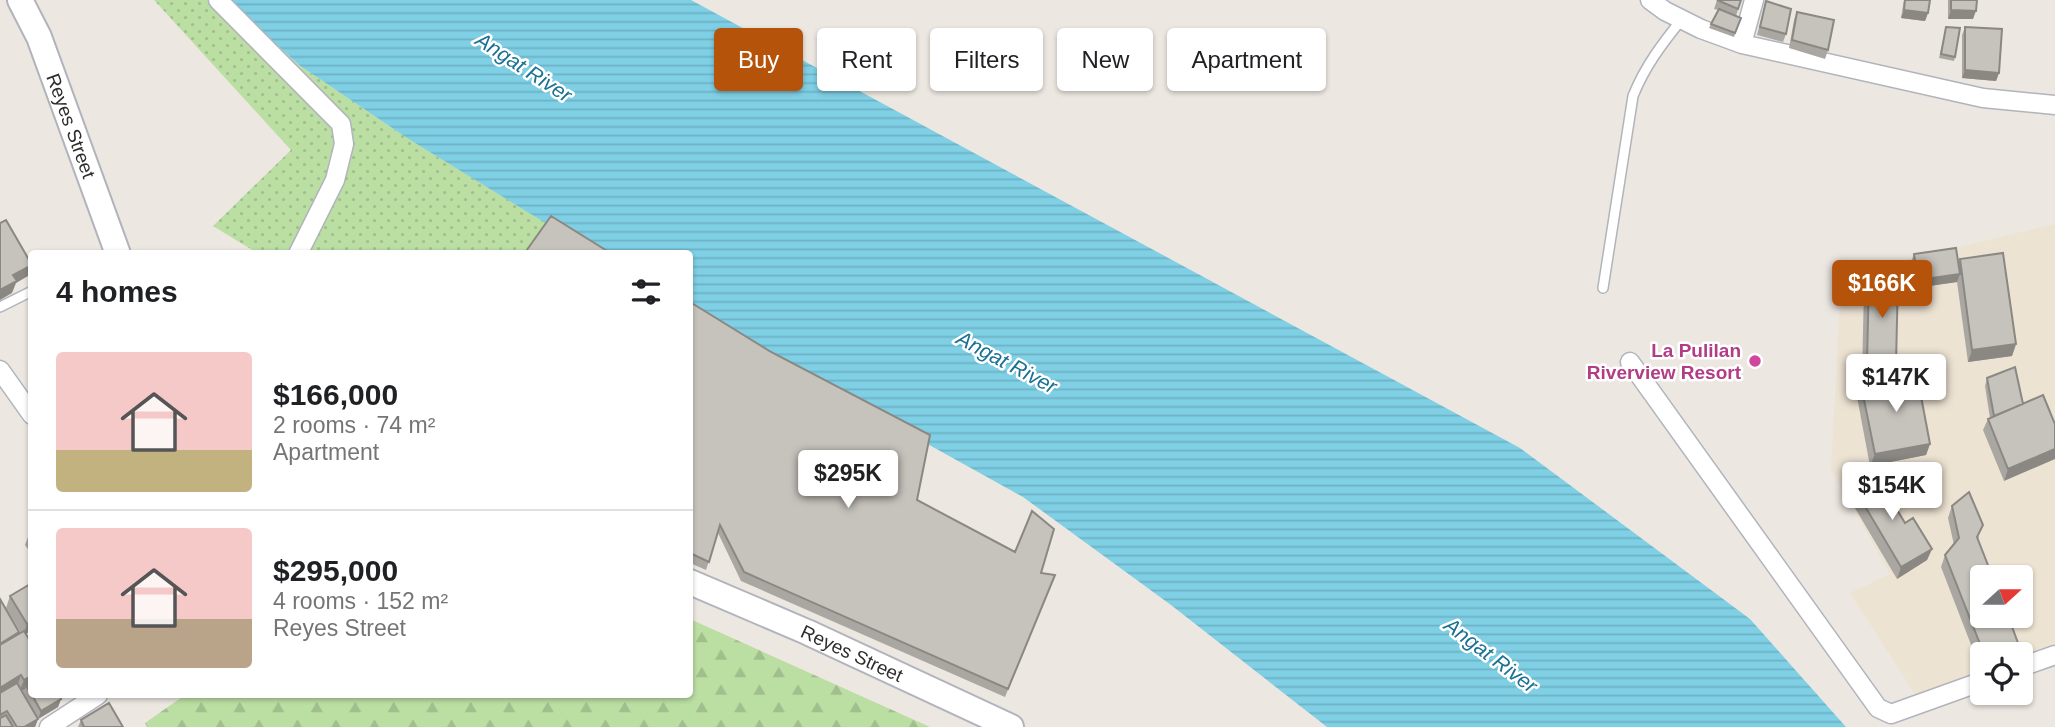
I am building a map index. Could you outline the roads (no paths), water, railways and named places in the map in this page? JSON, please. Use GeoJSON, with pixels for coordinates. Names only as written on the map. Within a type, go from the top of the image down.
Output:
{"type":"FeatureCollection","features":[{"type":"Feature","properties":{"kind":"street","name":"Reyes Street"},"geometry":{"type":"LineString","coordinates":[[20,0],[39,37],[113,250]]}},
{"type":"Feature","properties":{"kind":"street"},"geometry":{"type":"LineString","coordinates":[[218,0],[341,124],[344,144],[335,180],[300,250]]}},
{"type":"Feature","properties":{"kind":"street"},"geometry":{"type":"LineString","coordinates":[[1742,44],[1754,0]]}},
{"type":"Feature","properties":{"kind":"street"},"geometry":{"type":"LineString","coordinates":[[1661,4],[1701,29],[1742,44],[1983,98],[2055,105]]}},
{"type":"Feature","properties":{"kind":"street"},"geometry":{"type":"LineString","coordinates":[[1630,362],[1878,708],[1891,715],[1970,686]]}},
{"type":"Feature","properties":{"kind":"street"},"geometry":{"type":"LineString","coordinates":[[0,370],[28,409]]}},
{"type":"Feature","properties":{"kind":"street","name":"Reyes Street"},"geometry":{"type":"LineString","coordinates":[[693,583],[807,632],[1011,727]]}},
{"type":"Feature","properties":{"kind":"street"},"geometry":{"type":"LineString","coordinates":[[2033,663],[2055,655]]}},
{"type":"Feature","properties":{"kind":"street"},"geometry":{"type":"LineString","coordinates":[[49,727],[93,698]]}},
{"type":"Feature","properties":{"kind":"lane"},"geometry":{"type":"LineString","coordinates":[[1603,288],[1633,96],[1654,55],[1682,19]]}},
{"type":"Feature","properties":{"kind":"lane"},"geometry":{"type":"LineString","coordinates":[[0,307],[28,293]]}},
{"type":"Feature","properties":{"kind":"water","name":"Angat River"},"geometry":{"type":"Polygon","coordinates":[[[228,0],[691,0],[743,28],[714,28],[714,91],[803,91],[803,61],[817,68],[817,91],[859,91],[1520,448],[1750,619],[1846,727],[1327,727],[1171,605],[1023,497],[693,314],[693,250],[589,250],[407,138],[299,65],[228,0]]]}},
{"type":"Feature","properties":{"kind":"place","name":"La Pulilan Riverview Resort"},"geometry":{"type":"Point","coordinates":[1755,361]}}]}
